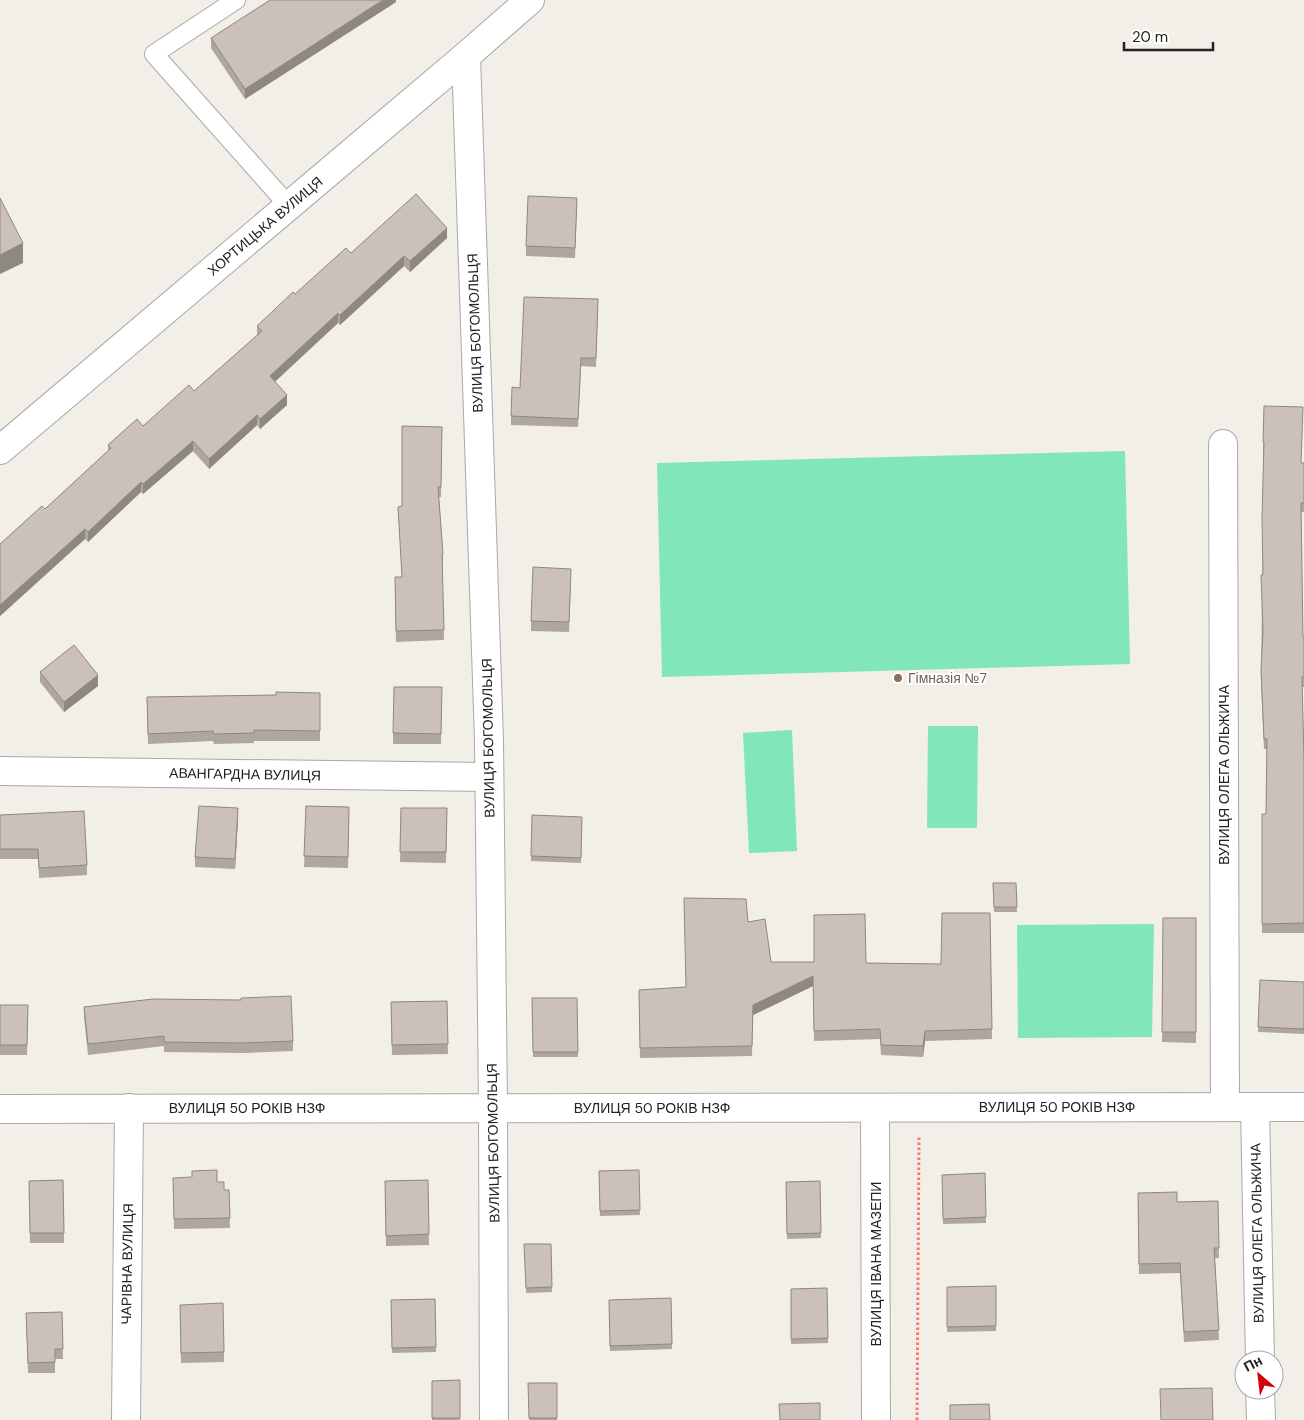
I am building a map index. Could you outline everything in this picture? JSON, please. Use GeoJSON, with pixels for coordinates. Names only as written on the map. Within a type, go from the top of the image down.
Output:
{"type":"FeatureCollection","features":[{"type":"Feature","properties":{"kind":"street","name":"ХОРТИЦЬКА ВУЛИЦЯ"},"geometry":{"type":"LineString","coordinates":[[0,450],[530,0]]}},
{"type":"Feature","properties":{"kind":"street","name":"ВУЛИЦЯ БОГОМОЛЬЦЯ"},"geometry":{"type":"LineString","coordinates":[[466,56],[489,740],[494,1420]]}},
{"type":"Feature","properties":{"kind":"street","name":"ВУЛИЦЯ ОЛЕГА ОЛЬЖИЧА"},"geometry":{"type":"LineString","coordinates":[[1224,444],[1225,1107]]}},
{"type":"Feature","properties":{"kind":"street","name":"АВАНГАРДНА ВУЛИЦЯ"},"geometry":{"type":"LineString","coordinates":[[0,771],[489,777]]}},
{"type":"Feature","properties":{"kind":"street","name":"ВУЛИЦЯ ОЛЕГА ОЛЬЖИЧА"},"geometry":{"type":"LineString","coordinates":[[1255,1107],[1260,1350]]}},
{"type":"Feature","properties":{"kind":"street","name":"ВУЛИЦЯ 50 РОКІВ НЗФ"},"geometry":{"type":"LineString","coordinates":[[0,1109],[1304,1107]]}},
{"type":"Feature","properties":{"kind":"street","name":"ЧАРІВНА ВУЛИЦЯ"},"geometry":{"type":"LineString","coordinates":[[126,1420],[129,1108]]}},
{"type":"Feature","properties":{"kind":"street","name":"ВУЛИЦЯ ІВАНА МАЗЕПИ"},"geometry":{"type":"LineString","coordinates":[[875,1108],[876,1420]]}},
{"type":"Feature","properties":{"kind":"street"},"geometry":{"type":"LineString","coordinates":[[1260,1400],[1261,1420]]}},
{"type":"Feature","properties":{"kind":"lane"},"geometry":{"type":"LineString","coordinates":[[236,0],[154,54],[289,206]]}},
{"type":"Feature","properties":{"kind":"path"},"geometry":{"type":"LineString","coordinates":[[917,1420],[919,1107]]}},
{"type":"Feature","properties":{"kind":"green space"},"geometry":{"type":"Polygon","coordinates":[[[1125,451],[1130,664],[662,677],[657,463],[1125,451]]]}},
{"type":"Feature","properties":{"kind":"green space"},"geometry":{"type":"Polygon","coordinates":[[[928,726],[978,726],[977,828],[927,828],[928,726]]]}},
{"type":"Feature","properties":{"kind":"green space"},"geometry":{"type":"Polygon","coordinates":[[[792,730],[797,851],[749,853],[743,733],[792,730]]]}},
{"type":"Feature","properties":{"kind":"green space"},"geometry":{"type":"Polygon","coordinates":[[[1154,924],[1152,1037],[1018,1038],[1017,925],[1154,924]]]}},
{"type":"Feature","properties":{"kind":"building"},"geometry":{"type":"Polygon","coordinates":[[[270,0],[383,0],[245,89],[211,38],[270,0]]]}},
{"type":"Feature","properties":{"kind":"building"},"geometry":{"type":"Polygon","coordinates":[[[416,194],[447,228],[410,261],[404,256],[340,315],[338,313],[270,376],[287,395],[260,419],[257,415],[209,459],[193,441],[143,484],[141,482],[88,532],[85,529],[0,605],[0,544],[42,506],[45,509],[111,448],[108,445],[137,419],[143,426],[189,385],[194,391],[262,331],[257,326],[293,292],[295,294],[346,248],[351,253],[416,194]]]}},
{"type":"Feature","properties":{"kind":"building"},"geometry":{"type":"Polygon","coordinates":[[[528,196],[577,198],[575,248],[526,246],[528,196]]]}},
{"type":"Feature","properties":{"kind":"building"},"geometry":{"type":"Polygon","coordinates":[[[0,198],[23,243],[0,255],[0,198]]]}},
{"type":"Feature","properties":{"kind":"building"},"geometry":{"type":"Polygon","coordinates":[[[524,297],[598,299],[596,358],[581,358],[578,419],[511,416],[512,387],[520,388],[524,297]]]}},
{"type":"Feature","properties":{"kind":"building"},"geometry":{"type":"Polygon","coordinates":[[[1264,406],[1303,407],[1301,463],[1304,463],[1304,503],[1301,503],[1304,637],[1304,677],[1302,677],[1304,923],[1262,924],[1262,814],[1266,814],[1267,739],[1264,739],[1261,670],[1263,631],[1261,575],[1263,575],[1264,406]]]}},
{"type":"Feature","properties":{"kind":"building"},"geometry":{"type":"Polygon","coordinates":[[[402,426],[442,427],[441,487],[438,487],[443,554],[444,630],[396,631],[395,577],[402,577],[398,507],[402,506],[402,426]]]}},
{"type":"Feature","properties":{"kind":"building"},"geometry":{"type":"Polygon","coordinates":[[[533,567],[571,569],[569,622],[531,621],[533,567]]]}},
{"type":"Feature","properties":{"kind":"building"},"geometry":{"type":"Polygon","coordinates":[[[74,645],[98,675],[64,702],[40,672],[74,645]]]}},
{"type":"Feature","properties":{"kind":"building"},"geometry":{"type":"Polygon","coordinates":[[[394,687],[442,687],[441,734],[393,733],[394,687]]]}},
{"type":"Feature","properties":{"kind":"building"},"geometry":{"type":"Polygon","coordinates":[[[276,692],[320,693],[320,731],[254,730],[254,733],[214,734],[213,731],[148,734],[147,697],[276,695],[276,692]]]}},
{"type":"Feature","properties":{"kind":"building"},"geometry":{"type":"Polygon","coordinates":[[[199,806],[238,808],[235,859],[195,857],[199,806]]]}},
{"type":"Feature","properties":{"kind":"building"},"geometry":{"type":"Polygon","coordinates":[[[306,806],[349,807],[348,857],[304,856],[306,806]]]}},
{"type":"Feature","properties":{"kind":"building"},"geometry":{"type":"Polygon","coordinates":[[[401,808],[447,808],[446,852],[400,852],[401,808]]]}},
{"type":"Feature","properties":{"kind":"building"},"geometry":{"type":"Polygon","coordinates":[[[84,811],[87,865],[39,868],[38,849],[0,849],[0,815],[84,811]]]}},
{"type":"Feature","properties":{"kind":"building"},"geometry":{"type":"Polygon","coordinates":[[[532,815],[582,817],[581,858],[531,856],[532,815]]]}},
{"type":"Feature","properties":{"kind":"building"},"geometry":{"type":"Polygon","coordinates":[[[993,883],[1016,883],[1017,907],[994,907],[993,883]]]}},
{"type":"Feature","properties":{"kind":"building"},"geometry":{"type":"Polygon","coordinates":[[[684,898],[746,899],[748,922],[765,919],[771,962],[814,962],[814,915],[865,914],[866,963],[941,964],[942,913],[990,913],[992,1029],[925,1031],[923,1046],[881,1045],[880,1029],[814,1031],[813,976],[753,1005],[752,1046],[640,1048],[639,990],[686,987],[684,898]]]}},
{"type":"Feature","properties":{"kind":"building"},"geometry":{"type":"Polygon","coordinates":[[[1163,918],[1196,918],[1196,1032],[1162,1032],[1163,918]]]}},
{"type":"Feature","properties":{"kind":"building"},"geometry":{"type":"Polygon","coordinates":[[[1260,980],[1304,982],[1304,1029],[1258,1027],[1260,980]]]}},
{"type":"Feature","properties":{"kind":"building"},"geometry":{"type":"Polygon","coordinates":[[[291,996],[293,1041],[243,1043],[164,1042],[164,1036],[88,1044],[84,1007],[153,999],[241,1000],[241,998],[291,996]]]}},
{"type":"Feature","properties":{"kind":"building"},"geometry":{"type":"Polygon","coordinates":[[[532,998],[577,998],[578,1052],[533,1052],[532,998]]]}},
{"type":"Feature","properties":{"kind":"building"},"geometry":{"type":"Polygon","coordinates":[[[447,1001],[448,1044],[392,1045],[391,1002],[447,1001]]]}},
{"type":"Feature","properties":{"kind":"building"},"geometry":{"type":"Polygon","coordinates":[[[0,1005],[28,1005],[27,1045],[0,1045],[0,1005]]]}},
{"type":"Feature","properties":{"kind":"building"},"geometry":{"type":"Polygon","coordinates":[[[217,1170],[217,1182],[224,1182],[224,1190],[229,1190],[230,1218],[174,1219],[173,1178],[192,1177],[192,1171],[217,1170]]]}},
{"type":"Feature","properties":{"kind":"building"},"geometry":{"type":"Polygon","coordinates":[[[639,1170],[640,1210],[600,1211],[599,1171],[639,1170]]]}},
{"type":"Feature","properties":{"kind":"building"},"geometry":{"type":"Polygon","coordinates":[[[985,1173],[986,1217],[943,1219],[942,1175],[985,1173]]]}},
{"type":"Feature","properties":{"kind":"building"},"geometry":{"type":"Polygon","coordinates":[[[63,1180],[64,1233],[30,1233],[29,1181],[63,1180]]]}},
{"type":"Feature","properties":{"kind":"building"},"geometry":{"type":"Polygon","coordinates":[[[428,1180],[429,1234],[386,1236],[385,1181],[428,1180]]]}},
{"type":"Feature","properties":{"kind":"building"},"geometry":{"type":"Polygon","coordinates":[[[820,1181],[821,1233],[787,1234],[786,1182],[820,1181]]]}},
{"type":"Feature","properties":{"kind":"building"},"geometry":{"type":"Polygon","coordinates":[[[1177,1192],[1177,1202],[1218,1201],[1219,1248],[1214,1248],[1219,1330],[1184,1332],[1180,1263],[1139,1264],[1138,1193],[1177,1192]]]}},
{"type":"Feature","properties":{"kind":"building"},"geometry":{"type":"Polygon","coordinates":[[[524,1244],[551,1244],[552,1287],[526,1288],[524,1244]]]}},
{"type":"Feature","properties":{"kind":"building"},"geometry":{"type":"Polygon","coordinates":[[[996,1286],[996,1326],[947,1327],[947,1287],[996,1286]]]}},
{"type":"Feature","properties":{"kind":"building"},"geometry":{"type":"Polygon","coordinates":[[[827,1288],[828,1338],[791,1339],[791,1289],[827,1288]]]}},
{"type":"Feature","properties":{"kind":"building"},"geometry":{"type":"Polygon","coordinates":[[[671,1298],[672,1344],[610,1346],[609,1300],[671,1298]]]}},
{"type":"Feature","properties":{"kind":"building"},"geometry":{"type":"Polygon","coordinates":[[[435,1299],[436,1347],[392,1348],[391,1300],[435,1299]]]}},
{"type":"Feature","properties":{"kind":"building"},"geometry":{"type":"Polygon","coordinates":[[[223,1303],[224,1352],[181,1353],[180,1305],[223,1303]]]}},
{"type":"Feature","properties":{"kind":"building"},"geometry":{"type":"Polygon","coordinates":[[[62,1312],[63,1349],[55,1349],[55,1362],[28,1363],[26,1313],[62,1312]]]}},
{"type":"Feature","properties":{"kind":"building"},"geometry":{"type":"Polygon","coordinates":[[[460,1380],[460,1418],[432,1418],[432,1381],[460,1380]]]}},
{"type":"Feature","properties":{"kind":"building"},"geometry":{"type":"Polygon","coordinates":[[[528,1383],[557,1383],[557,1418],[529,1418],[528,1383]]]}},
{"type":"Feature","properties":{"kind":"building"},"geometry":{"type":"Polygon","coordinates":[[[1212,1388],[1213,1420],[1161,1420],[1160,1389],[1212,1388]]]}},
{"type":"Feature","properties":{"kind":"building"},"geometry":{"type":"Polygon","coordinates":[[[820,1403],[820,1420],[780,1420],[779,1404],[820,1403]]]}},
{"type":"Feature","properties":{"kind":"building"},"geometry":{"type":"Polygon","coordinates":[[[989,1404],[990,1420],[950,1420],[950,1405],[989,1404]]]}},
{"type":"Feature","properties":{"kind":"place","name":"Гімназія №7"},"geometry":{"type":"Point","coordinates":[898,678]}}]}
